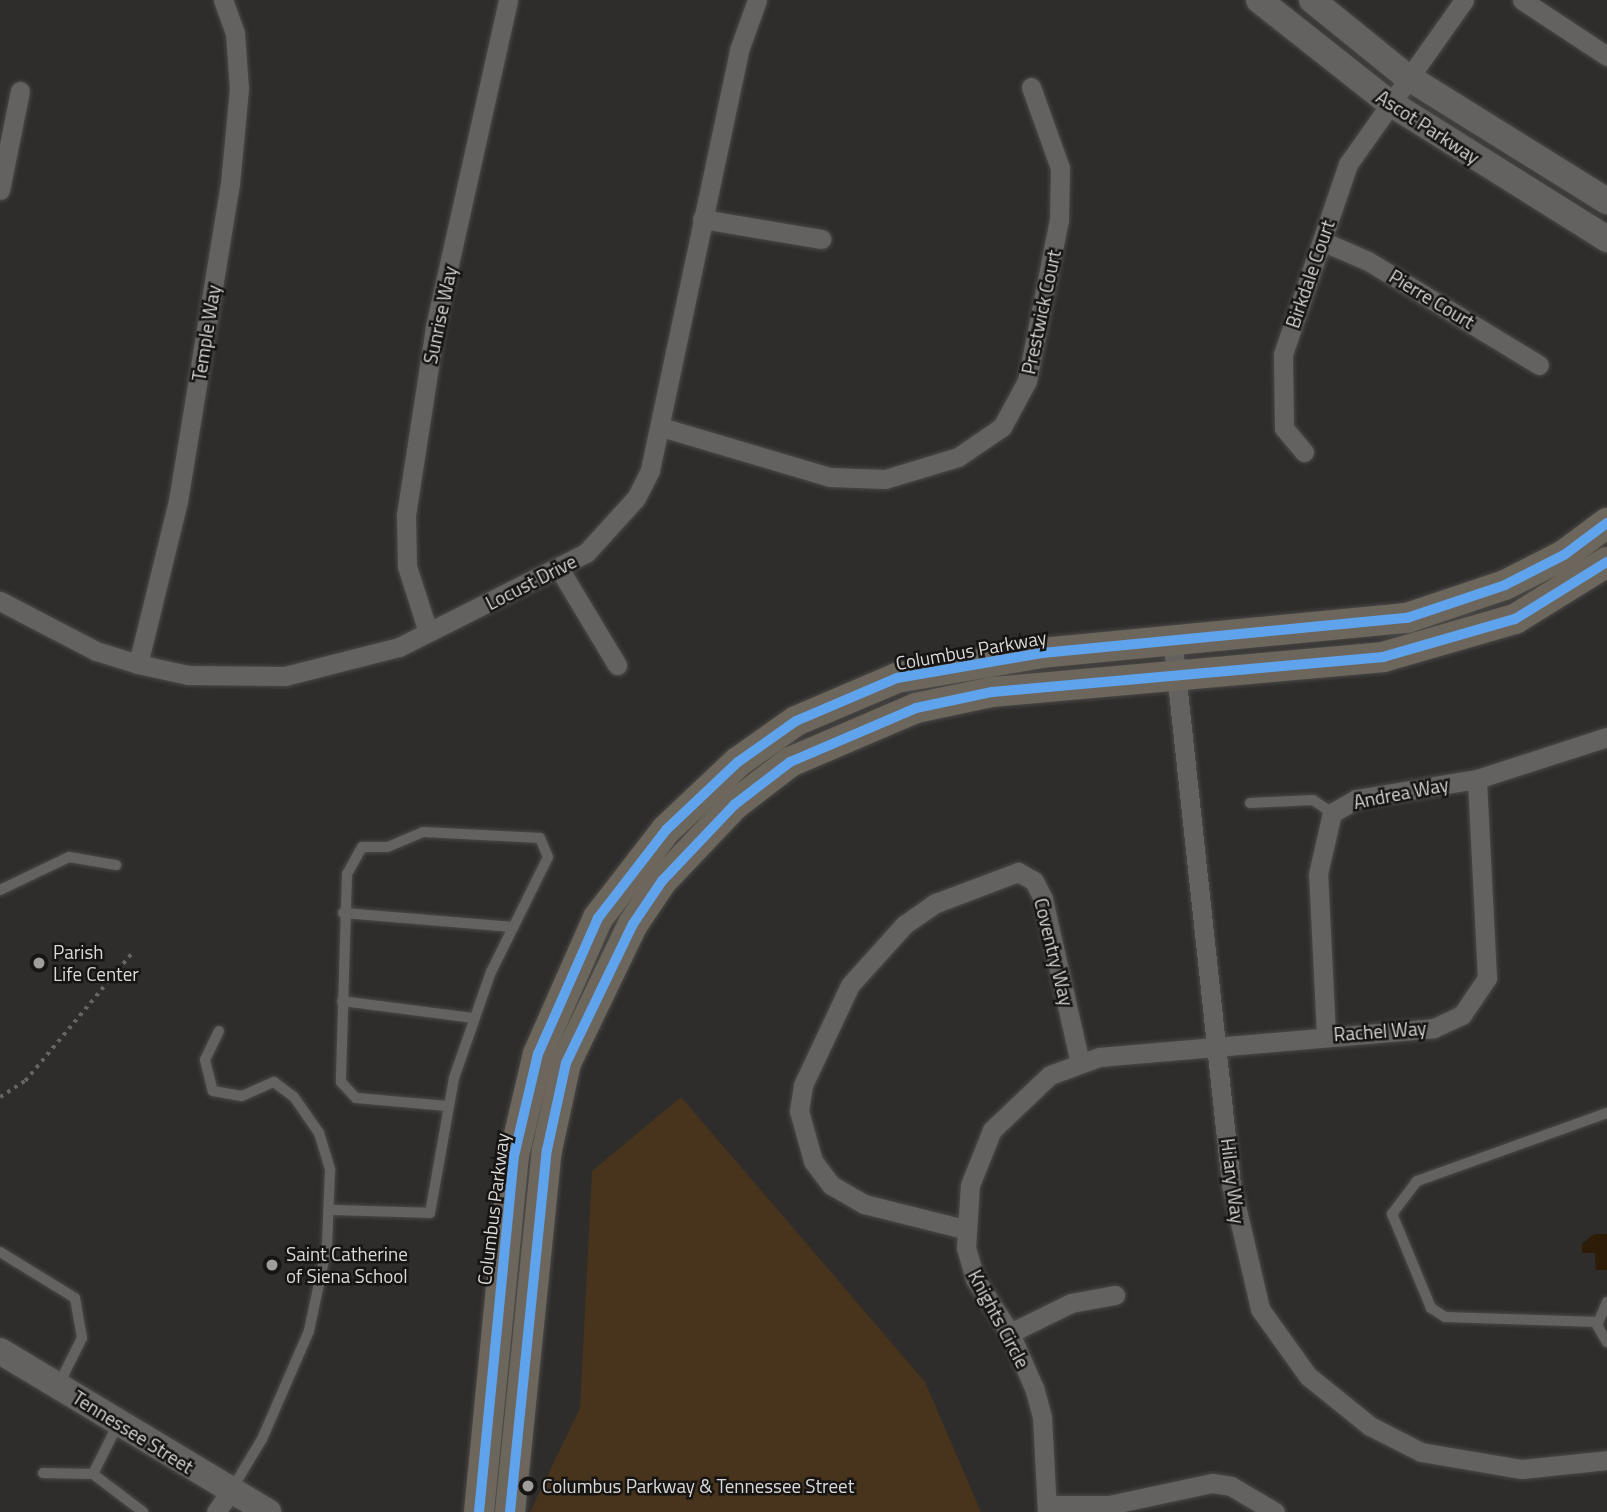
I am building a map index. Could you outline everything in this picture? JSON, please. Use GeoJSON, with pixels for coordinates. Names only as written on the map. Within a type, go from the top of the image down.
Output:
{"type":"FeatureCollection","features":[{"type":"Feature","properties":{"kind":"main road","name":"Ascot Parkway"},"geometry":{"type":"LineString","coordinates":[[1259,0],[1387,101],[1607,239]]}},
{"type":"Feature","properties":{"kind":"main road","name":"Ascot Parkway"},"geometry":{"type":"LineString","coordinates":[[1312,0],[1406,76],[1607,201]]}},
{"type":"Feature","properties":{"kind":"main road","name":"Columbus Parkway"},"geometry":{"type":"LineString","coordinates":[[479,1512],[514,1156],[538,1054],[598,918],[666,830],[738,762],[796,721],[897,678],[1042,653],[1173,645],[1420,615],[1505,585],[1607,523]]}},
{"type":"Feature","properties":{"kind":"main road"},"geometry":{"type":"LineString","coordinates":[[510,1512],[547,1150],[566,1063],[590,1003],[662,881],[734,805],[790,762],[867,725],[992,692],[1177,678],[1383,656],[1451,640],[1515,619],[1607,562]]}},
{"type":"Feature","properties":{"kind":"main road","name":"Tennessee Street"},"geometry":{"type":"LineString","coordinates":[[0,1351],[118,1424],[223,1502],[268,1512]]}},
{"type":"Feature","properties":{"kind":"street","name":"Temple Way"},"geometry":{"type":"LineString","coordinates":[[138,664],[178,501],[230,184],[239,89],[235,33],[223,0]]}},
{"type":"Feature","properties":{"kind":"street","name":"Sunrise Way"},"geometry":{"type":"LineString","coordinates":[[428,632],[407,566],[406,515],[435,327],[508,0]]}},
{"type":"Feature","properties":{"kind":"street","name":"Locust Drive"},"geometry":{"type":"LineString","coordinates":[[0,601],[96,651],[138,664],[199,676],[285,676],[399,647],[560,570],[586,553],[636,498],[661,426],[739,50],[757,0]]}},
{"type":"Feature","properties":{"kind":"street","name":"Birkdale Court"},"geometry":{"type":"LineString","coordinates":[[1304,452],[1284,428],[1280,382],[1348,164],[1387,101],[1464,0]]}},
{"type":"Feature","properties":{"kind":"street"},"geometry":{"type":"LineString","coordinates":[[1522,0],[1607,56]]}},
{"type":"Feature","properties":{"kind":"street","name":"Prestwick Court"},"geometry":{"type":"LineString","coordinates":[[661,426],[830,477],[885,480],[958,457],[1002,426],[1027,381],[1059,220],[1060,168],[1031,86]]}},
{"type":"Feature","properties":{"kind":"street"},"geometry":{"type":"LineString","coordinates":[[0,190],[20,91]]}},
{"type":"Feature","properties":{"kind":"street"},"geometry":{"type":"LineString","coordinates":[[702,219],[821,239]]}},
{"type":"Feature","properties":{"kind":"street","name":"Pierre Court"},"geometry":{"type":"LineString","coordinates":[[1322,241],[1368,261],[1539,365]]}},
{"type":"Feature","properties":{"kind":"street"},"geometry":{"type":"LineString","coordinates":[[560,570],[617,665]]}},
{"type":"Feature","properties":{"kind":"street","name":"Hilary Way"},"geometry":{"type":"LineString","coordinates":[[1173,645],[1244,1259],[1260,1309],[1308,1376],[1370,1426],[1421,1452],[1522,1469],[1607,1461]]}},
{"type":"Feature","properties":{"kind":"street","name":"Andrea Way"},"geometry":{"type":"LineString","coordinates":[[1326,1035],[1318,874],[1332,813],[1356,799],[1477,779],[1606,739]]}},
{"type":"Feature","properties":{"kind":"street","name":"Rachel Way"},"geometry":{"type":"LineString","coordinates":[[1219,1048],[1326,1035],[1434,1028],[1462,1015],[1482,993],[1488,951],[1477,779]]}},
{"type":"Feature","properties":{"kind":"street","name":"Coventry Way"},"geometry":{"type":"LineString","coordinates":[[964,1229],[864,1204],[831,1185],[813,1161],[799,1111],[803,1085],[850,985],[904,925],[936,903],[1018,872],[1034,881],[1043,899],[1080,1063]]}},
{"type":"Feature","properties":{"kind":"street","name":"Knights Circle"},"geometry":{"type":"LineString","coordinates":[[1047,1508],[1042,1417],[1010,1333],[975,1279],[964,1229],[970,1185],[992,1130],[1029,1091],[1080,1063],[1135,1052],[1219,1048]]}},
{"type":"Feature","properties":{"kind":"street"},"geometry":{"type":"LineString","coordinates":[[1010,1333],[1071,1303],[1115,1295]]}},
{"type":"Feature","properties":{"kind":"street"},"geometry":{"type":"LineString","coordinates":[[1047,1508],[1110,1505],[1212,1483],[1231,1486],[1275,1512]]}},
{"type":"Feature","properties":{"kind":"lane"},"geometry":{"type":"LineString","coordinates":[[1250,803],[1313,800],[1332,813]]}},
{"type":"Feature","properties":{"kind":"lane"},"geometry":{"type":"LineString","coordinates":[[330,1210],[430,1213],[443,1164],[448,1106],[473,1018],[513,927],[548,857],[540,838],[423,832],[387,847],[362,847],[347,874],[343,913],[341,1082],[347,1094],[448,1106]]}},
{"type":"Feature","properties":{"kind":"lane"},"geometry":{"type":"LineString","coordinates":[[0,890],[69,857],[116,865]]}},
{"type":"Feature","properties":{"kind":"lane"},"geometry":{"type":"LineString","coordinates":[[343,913],[513,927]]}},
{"type":"Feature","properties":{"kind":"lane"},"geometry":{"type":"LineString","coordinates":[[342,1001],[473,1018]]}},
{"type":"Feature","properties":{"kind":"lane"},"geometry":{"type":"LineString","coordinates":[[219,1031],[205,1060],[209,1085],[231,1096],[274,1082],[294,1097],[324,1145],[330,1210],[322,1279],[302,1352],[223,1502]]}},
{"type":"Feature","properties":{"kind":"lane"},"geometry":{"type":"LineString","coordinates":[[1598,1322],[1446,1317],[1431,1308],[1392,1214],[1417,1181],[1607,1112]]}},
{"type":"Feature","properties":{"kind":"lane"},"geometry":{"type":"LineString","coordinates":[[0,1252],[75,1298],[82,1338],[58,1385]]}},
{"type":"Feature","properties":{"kind":"lane"},"geometry":{"type":"LineString","coordinates":[[1607,1302],[1598,1322],[1607,1342]]}},
{"type":"Feature","properties":{"kind":"lane"},"geometry":{"type":"LineString","coordinates":[[93,1474],[118,1424]]}},
{"type":"Feature","properties":{"kind":"lane"},"geometry":{"type":"LineString","coordinates":[[43,1473],[93,1474],[143,1512]]}},
{"type":"Feature","properties":{"kind":"path"},"geometry":{"type":"LineString","coordinates":[[0,1097],[25,1082],[133,951]]}},
{"type":"Feature","properties":{"kind":"shaded area"},"geometry":{"type":"Polygon","coordinates":[[[681,1097],[925,1382],[981,1512],[530,1512],[580,1408],[592,1171],[681,1097]]]}},
{"type":"Feature","properties":{"kind":"shaded area"},"geometry":{"type":"Polygon","coordinates":[[[1594,1234],[1607,1234],[1607,1270],[1596,1270],[1595,1253],[1582,1253],[1582,1244],[1594,1234]]]}},
{"type":"Feature","properties":{"kind":"cycle path"},"geometry":{"type":"LineString","coordinates":[[479,1512],[514,1156],[538,1054],[598,918],[666,830],[738,762],[796,721],[897,678],[1042,653],[1407,618],[1505,585],[1564,555],[1607,523]]}},
{"type":"Feature","properties":{"kind":"cycle path"},"geometry":{"type":"LineString","coordinates":[[510,1512],[547,1150],[566,1063],[633,924],[662,881],[734,805],[790,762],[916,708],[992,692],[1383,657],[1515,619],[1607,562]]}},
{"type":"Feature","properties":{"kind":"place","name":"Parish Life Center"},"geometry":{"type":"Point","coordinates":[39,963]}},
{"type":"Feature","properties":{"kind":"place","name":"Saint Catherine of Siena School"},"geometry":{"type":"Point","coordinates":[272,1265]}},
{"type":"Feature","properties":{"kind":"place","name":"Columbus Parkway & Tennessee Street"},"geometry":{"type":"Point","coordinates":[528,1486]}}]}
